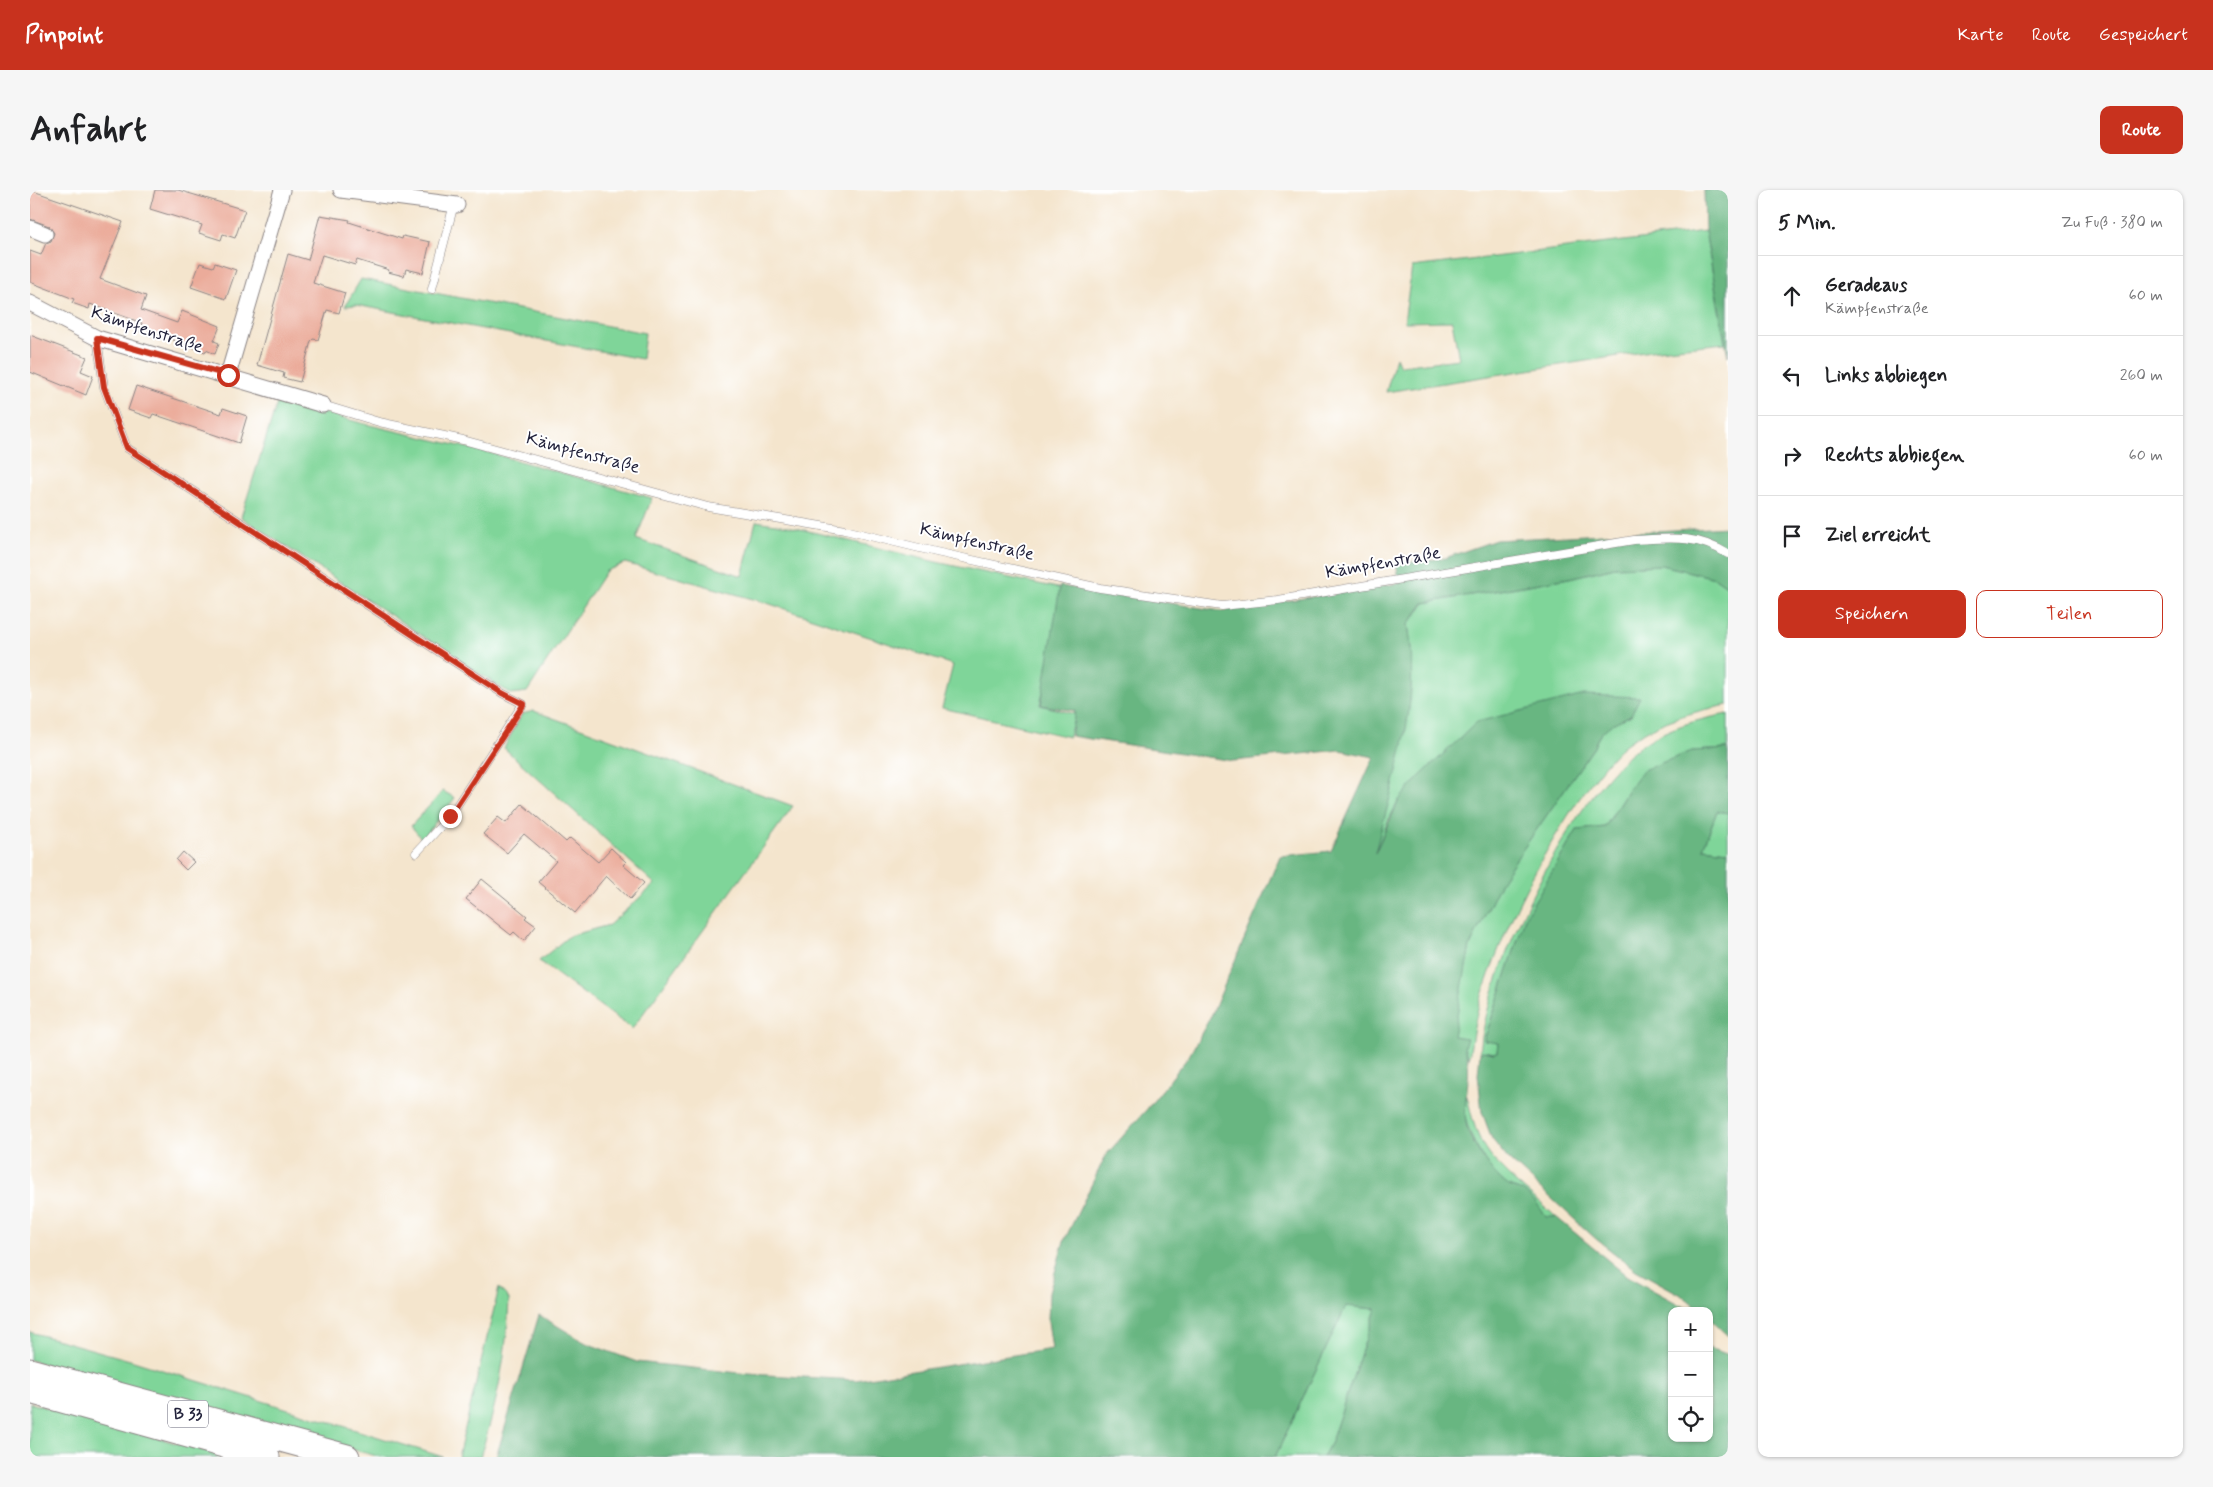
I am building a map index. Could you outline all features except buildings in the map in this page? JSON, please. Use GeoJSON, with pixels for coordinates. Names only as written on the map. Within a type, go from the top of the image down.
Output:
{"type":"FeatureCollection","features":[{"type":"Feature","properties":{"kind":"highway","name":"B 33"},"geometry":{"type":"LineString","coordinates":[[30,1371],[347,1457]]}},
{"type":"Feature","properties":{"kind":"highway","name":"B 33"},"geometry":{"type":"LineString","coordinates":[[30,1391],[267,1457]]}},
{"type":"Feature","properties":{"kind":"street"},"geometry":{"type":"LineString","coordinates":[[228,375],[282,190]]}},
{"type":"Feature","properties":{"kind":"street"},"geometry":{"type":"LineString","coordinates":[[341,190],[456,205]]}},
{"type":"Feature","properties":{"kind":"street"},"geometry":{"type":"LineString","coordinates":[[30,228],[45,234]]}},
{"type":"Feature","properties":{"kind":"street","name":"Kämpfenstraße"},"geometry":{"type":"LineString","coordinates":[[30,303],[97,338],[228,375],[324,405]]}},
{"type":"Feature","properties":{"kind":"lane"},"geometry":{"type":"LineString","coordinates":[[432,289],[456,205]]}},
{"type":"Feature","properties":{"kind":"lane"},"geometry":{"type":"LineString","coordinates":[[97,338],[104,387],[127,448],[256,530],[495,688],[524,704],[450,816],[416,853]]}},
{"type":"Feature","properties":{"kind":"lane","name":"Kämpfenstraße"},"geometry":{"type":"LineString","coordinates":[[324,405],[379,422],[492,448],[708,507],[845,530],[1100,588],[1222,606],[1278,600],[1634,540],[1682,537],[1715,546],[1728,554]]}},
{"type":"Feature","properties":{"kind":"green space"},"geometry":{"type":"Polygon","coordinates":[[[1704,190],[1728,190],[1728,356],[1705,231],[1704,190]]]}},
{"type":"Feature","properties":{"kind":"green space"},"geometry":{"type":"Polygon","coordinates":[[[1705,231],[1725,343],[1657,350],[1386,392],[1396,357],[1400,366],[1459,359],[1452,321],[1404,322],[1412,267],[1705,231]]]}},
{"type":"Feature","properties":{"kind":"green space"},"geometry":{"type":"Polygon","coordinates":[[[361,279],[645,333],[642,359],[356,305],[345,306],[361,279]]]}},
{"type":"Feature","properties":{"kind":"green space"},"geometry":{"type":"Polygon","coordinates":[[[278,400],[361,423],[490,453],[652,498],[636,539],[742,576],[756,521],[788,526],[936,562],[1067,590],[1040,705],[1075,714],[1069,737],[942,708],[953,665],[767,603],[625,563],[606,571],[527,692],[511,694],[241,517],[278,400]]]}},
{"type":"Feature","properties":{"kind":"green space"},"geometry":{"type":"Polygon","coordinates":[[[1728,527],[1728,587],[1715,578],[1662,565],[1615,567],[1569,578],[1424,603],[1408,625],[1411,654],[1409,711],[1404,740],[1375,853],[1399,800],[1418,778],[1477,722],[1584,695],[1640,697],[1631,715],[1608,727],[1600,735],[1594,747],[1503,878],[1470,946],[1453,1036],[1467,1038],[1464,1048],[1468,1068],[1465,1110],[1468,1131],[1479,1152],[1495,1174],[1510,1187],[1528,1195],[1546,1217],[1556,1217],[1627,1276],[1684,1307],[1668,1307],[1668,1442],[1713,1442],[1713,1349],[1728,1355],[1728,1457],[1323,1457],[1331,1442],[1376,1309],[1346,1306],[1275,1457],[496,1457],[539,1315],[586,1343],[637,1362],[749,1374],[856,1380],[1052,1349],[1048,1321],[1049,1293],[1064,1241],[1106,1155],[1147,1109],[1189,1056],[1212,1014],[1280,856],[1331,851],[1374,757],[1340,750],[1233,761],[1071,736],[1075,711],[1041,705],[1060,586],[1221,611],[1400,583],[1396,564],[1445,558],[1496,540],[1728,527]]]}},
{"type":"Feature","properties":{"kind":"green space"},"geometry":{"type":"Polygon","coordinates":[[[1662,565],[1715,578],[1728,587],[1728,705],[1675,718],[1637,736],[1613,756],[1586,790],[1561,827],[1534,874],[1499,948],[1475,1021],[1469,1058],[1464,1048],[1452,1036],[1470,946],[1503,878],[1594,747],[1600,735],[1608,726],[1631,715],[1399,800],[1388,821],[1373,859],[1403,744],[1408,714],[1411,655],[1408,625],[1425,603],[1569,578],[1615,567],[1662,565]]]}},
{"type":"Feature","properties":{"kind":"green space"},"geometry":{"type":"Polygon","coordinates":[[[534,711],[793,806],[632,1029],[539,961],[569,936],[609,925],[655,884],[504,748],[522,714],[534,711]]]}},
{"type":"Feature","properties":{"kind":"green space"},"geometry":{"type":"Polygon","coordinates":[[[1728,714],[1728,749],[1692,751],[1630,787],[1605,827],[1577,830],[1526,916],[1484,1040],[1498,1043],[1497,1052],[1483,1051],[1480,1053],[1486,1018],[1497,979],[1513,937],[1555,853],[1579,814],[1604,782],[1639,747],[1662,733],[1688,723],[1728,714]]]}},
{"type":"Feature","properties":{"kind":"green space"},"geometry":{"type":"Polygon","coordinates":[[[1728,749],[1728,813],[1717,811],[1703,848],[1728,851],[1728,1336],[1713,1322],[1713,1307],[1697,1307],[1683,1296],[1636,1270],[1596,1239],[1508,1159],[1492,1139],[1482,1112],[1478,1075],[1480,1053],[1483,1051],[1497,1052],[1498,1043],[1484,1041],[1526,915],[1577,830],[1605,827],[1643,770],[1692,751],[1728,749]]]}},
{"type":"Feature","properties":{"kind":"green space"},"geometry":{"type":"Polygon","coordinates":[[[443,791],[455,798],[422,839],[411,826],[443,791]]]}},
{"type":"Feature","properties":{"kind":"green space"},"geometry":{"type":"Polygon","coordinates":[[[1717,811],[1728,813],[1728,851],[1703,848],[1717,811]]]}},
{"type":"Feature","properties":{"kind":"green space"},"geometry":{"type":"Polygon","coordinates":[[[1467,1096],[1478,1135],[1491,1157],[1499,1167],[1556,1217],[1546,1218],[1530,1198],[1521,1191],[1505,1184],[1490,1167],[1469,1131],[1465,1107],[1467,1096]]]}},
{"type":"Feature","properties":{"kind":"green space"},"geometry":{"type":"Polygon","coordinates":[[[499,1288],[509,1299],[508,1319],[500,1379],[491,1418],[480,1457],[458,1457],[499,1288]]]}},
{"type":"Feature","properties":{"kind":"green space"},"geometry":{"type":"Polygon","coordinates":[[[1346,1306],[1376,1309],[1331,1442],[1323,1457],[1275,1457],[1346,1306]]]}},
{"type":"Feature","properties":{"kind":"green space"},"geometry":{"type":"Polygon","coordinates":[[[30,1332],[130,1360],[443,1457],[380,1457],[30,1360],[30,1332]]]}},
{"type":"Feature","properties":{"kind":"green space"},"geometry":{"type":"Polygon","coordinates":[[[30,1403],[227,1457],[30,1457],[30,1403]]]}},
{"type":"Feature","properties":{"kind":"route"},"geometry":{"type":"LineString","coordinates":[[228,375],[97,338],[104,387],[127,448],[256,530],[502,693],[524,704],[450,816]]}}]}
